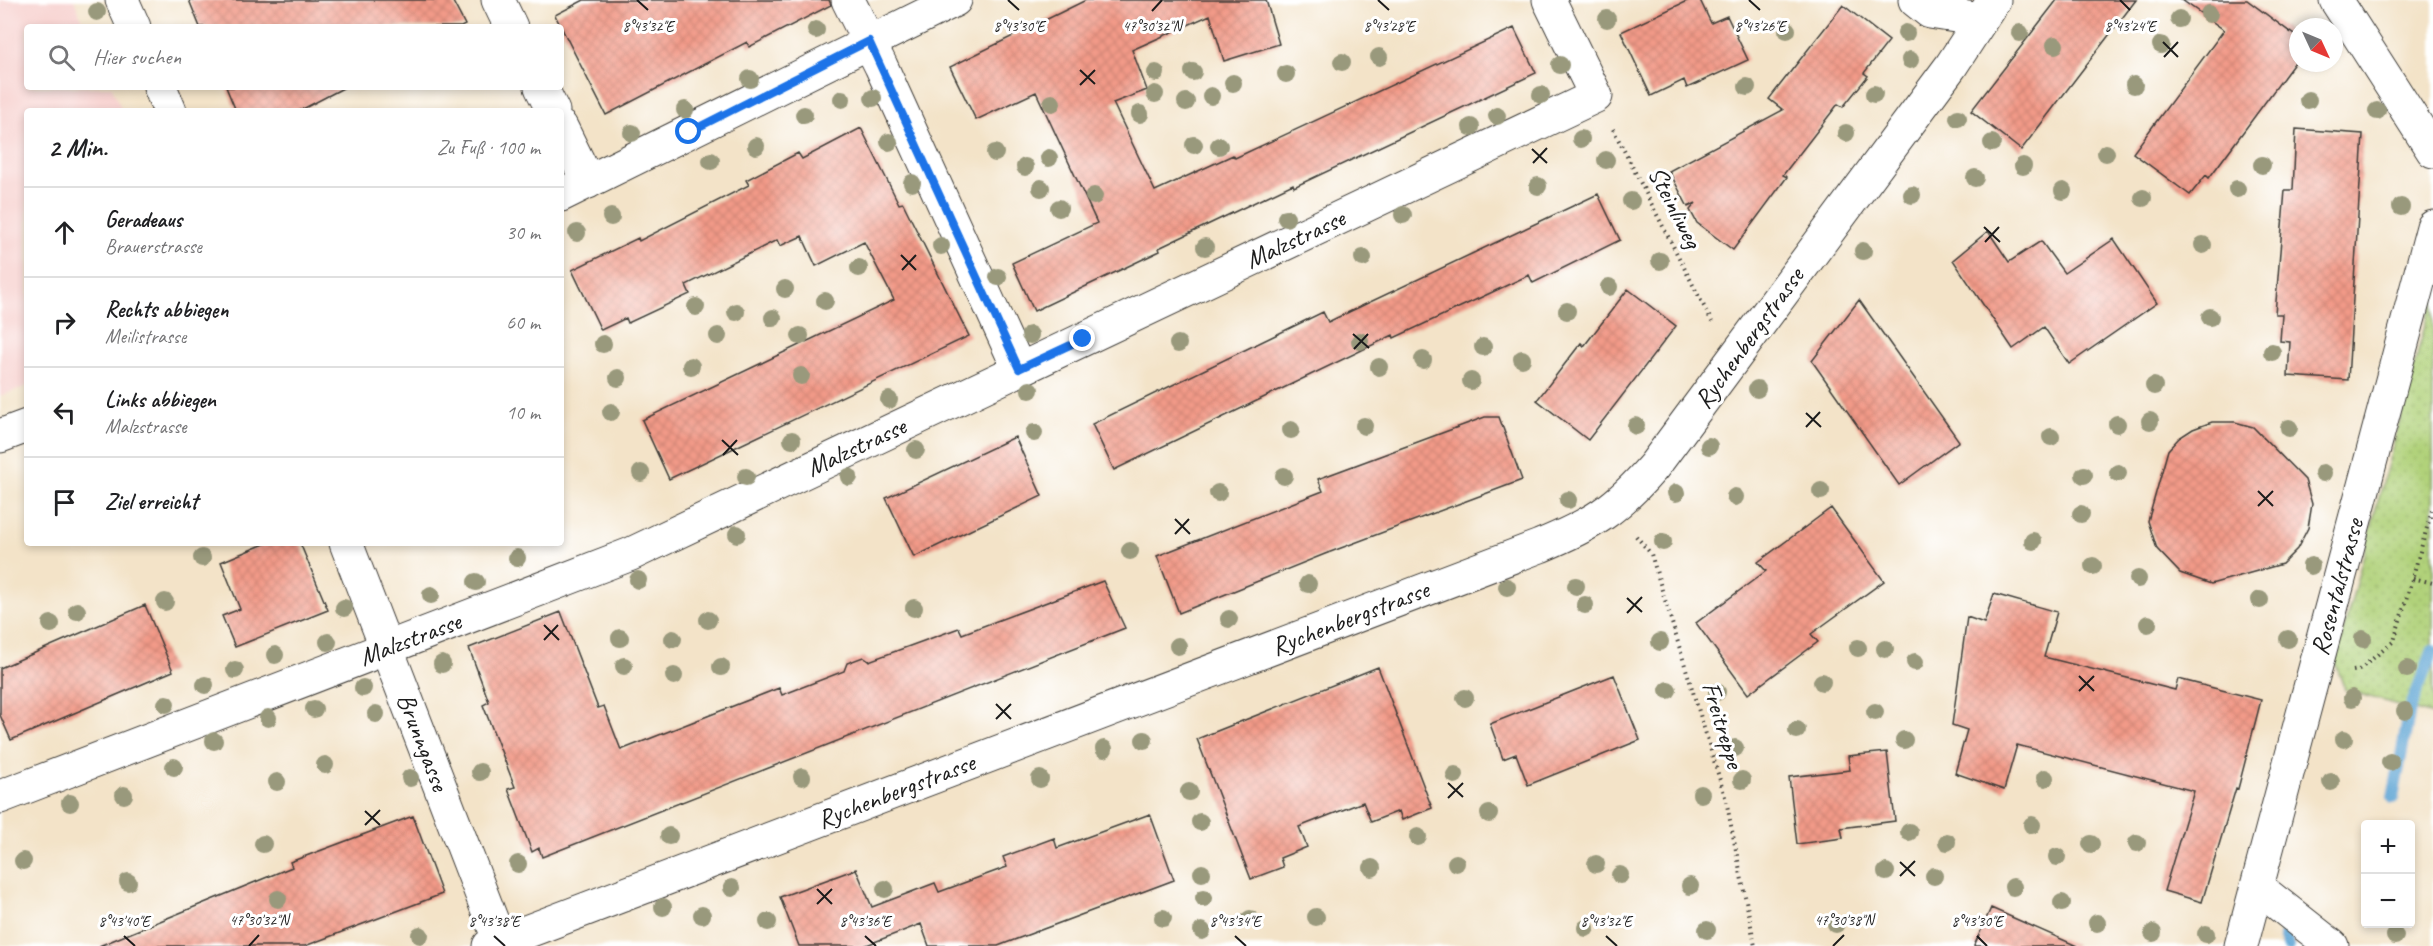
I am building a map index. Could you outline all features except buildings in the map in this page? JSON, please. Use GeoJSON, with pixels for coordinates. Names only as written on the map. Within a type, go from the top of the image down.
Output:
{"type":"FeatureCollection","features":[{"type":"Feature","properties":{"kind":"street"},"geometry":{"type":"LineString","coordinates":[[122,0],[133,24]]}},
{"type":"Feature","properties":{"kind":"street"},"geometry":{"type":"LineString","coordinates":[[498,0],[510,24]]}},
{"type":"Feature","properties":{"kind":"street"},"geometry":{"type":"LineString","coordinates":[[848,0],[869,41],[1019,369]]}},
{"type":"Feature","properties":{"kind":"street"},"geometry":{"type":"LineString","coordinates":[[564,140],[575,188],[955,0]]}},
{"type":"Feature","properties":{"kind":"street"},"geometry":{"type":"LineString","coordinates":[[1549,0],[1596,96]]}},
{"type":"Feature","properties":{"kind":"street"},"geometry":{"type":"LineString","coordinates":[[1916,0],[1930,12],[1988,10]]}},
{"type":"Feature","properties":{"kind":"street"},"geometry":{"type":"LineString","coordinates":[[2336,0],[2433,151]]}},
{"type":"Feature","properties":{"kind":"street","name":"Rychenbergstrasse"},"geometry":{"type":"LineString","coordinates":[[495,944],[1540,546],[1601,517],[1628,495],[1654,466],[1951,66],[1988,10]]}},
{"type":"Feature","properties":{"kind":"street"},"geometry":{"type":"LineString","coordinates":[[160,90],[169,108]]}},
{"type":"Feature","properties":{"kind":"street"},"geometry":{"type":"LineString","coordinates":[[542,90],[552,108]]}},
{"type":"Feature","properties":{"kind":"street","name":"Malzstrasse"},"geometry":{"type":"LineString","coordinates":[[0,797],[631,554],[1596,96]]}},
{"type":"Feature","properties":{"kind":"street","name":"Rosentalstrasse"},"geometry":{"type":"LineString","coordinates":[[2241,946],[2433,227]]}},
{"type":"Feature","properties":{"kind":"street"},"geometry":{"type":"LineString","coordinates":[[0,436],[24,427]]}},
{"type":"Feature","properties":{"kind":"street","name":"Brunngasse"},"geometry":{"type":"LineString","coordinates":[[347,546],[387,648],[495,944]]}},
{"type":"Feature","properties":{"kind":"street"},"geometry":{"type":"LineString","coordinates":[[2257,887],[2332,946]]}},
{"type":"Feature","properties":{"kind":"path","name":"Steinliweg"},"geometry":{"type":"LineString","coordinates":[[1596,96],[1713,324]]}},
{"type":"Feature","properties":{"kind":"path"},"geometry":{"type":"LineString","coordinates":[[2346,673],[2359,670],[2394,641],[2433,507]]}},
{"type":"Feature","properties":{"kind":"path","name":"Freitreppe"},"geometry":{"type":"LineString","coordinates":[[1635,535],[1651,554],[1726,800],[1755,946]]}},
{"type":"Feature","properties":{"kind":"path"},"geometry":{"type":"LineString","coordinates":[[2413,578],[2433,582]]}},
{"type":"Feature","properties":{"kind":"shaded area"},"geometry":{"type":"Polygon","coordinates":[[[0,0],[74,0],[84,24],[24,24],[24,90],[113,90],[121,108],[24,108],[24,387],[0,396],[0,0]]]}},
{"type":"Feature","properties":{"kind":"green space"},"geometry":{"type":"Polygon","coordinates":[[[2433,296],[2433,715],[2345,690],[2335,662],[2433,296]]]}},
{"type":"Feature","properties":{"kind":"waterway"},"geometry":{"type":"LineString","coordinates":[[2393,798],[2410,709],[2433,650]]}},
{"type":"Feature","properties":{"kind":"waterway"},"geometry":{"type":"LineString","coordinates":[[2284,936],[2289,946]]}},
{"type":"Feature","properties":{"kind":"route"},"geometry":{"type":"LineString","coordinates":[[689,132],[869,41],[1019,369],[1083,339]]}}]}
